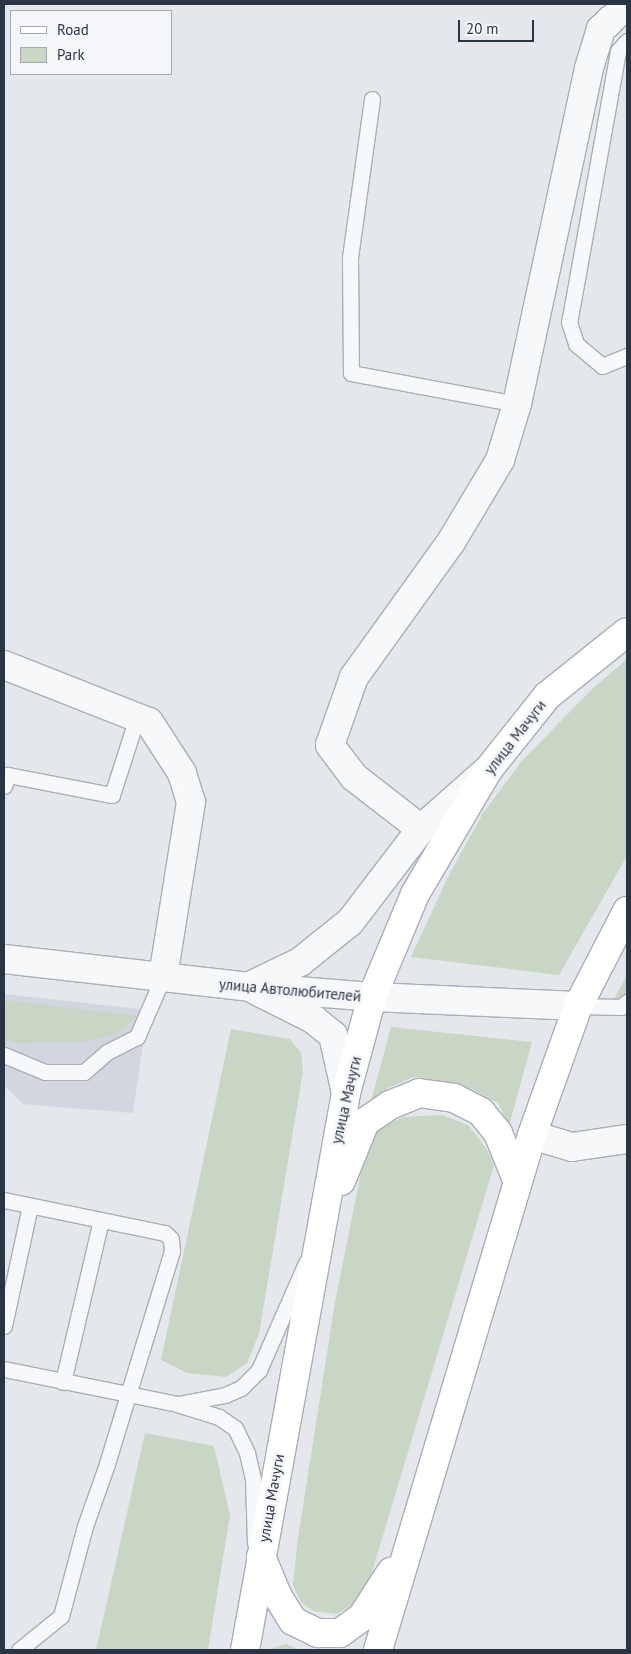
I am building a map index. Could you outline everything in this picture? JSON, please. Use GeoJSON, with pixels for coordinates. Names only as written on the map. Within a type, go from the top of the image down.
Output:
{"type":"FeatureCollection","features":[{"type":"Feature","properties":{"kind":"main road","name":"улица Мачуги"},"geometry":{"type":"LineString","coordinates":[[245,1650],[319,1232],[346,1094],[372,997],[415,894],[488,770],[546,696],[627,632]]}},
{"type":"Feature","properties":{"kind":"main road"},"geometry":{"type":"LineString","coordinates":[[378,1650],[532,1134],[578,1006],[627,911]]}},
{"type":"Feature","properties":{"kind":"main road"},"geometry":{"type":"LineString","coordinates":[[314,1262],[365,1122],[397,1102],[419,1093],[454,1098],[481,1112],[498,1133],[517,1180]]}},
{"type":"Feature","properties":{"kind":"main road"},"geometry":{"type":"LineString","coordinates":[[261,1556],[278,1597],[293,1620],[318,1633],[340,1633],[362,1618],[384,1585],[415,1525]]}},
{"type":"Feature","properties":{"kind":"street"},"geometry":{"type":"LineString","coordinates":[[421,828],[354,777],[330,745],[354,677],[451,542],[500,460],[517,404],[590,68],[601,29],[627,4]]}},
{"type":"Feature","properties":{"kind":"street"},"geometry":{"type":"LineString","coordinates":[[4,665],[149,722],[182,773],[191,802],[164,977]]}},
{"type":"Feature","properties":{"kind":"street"},"geometry":{"type":"LineString","coordinates":[[249,987],[300,962],[350,922],[421,828],[488,770]]}},
{"type":"Feature","properties":{"kind":"street","name":"улица Автолюбителей"},"geometry":{"type":"LineString","coordinates":[[4,959],[249,987],[372,997],[578,1006]]}},
{"type":"Feature","properties":{"kind":"street"},"geometry":{"type":"LineString","coordinates":[[249,987],[313,1019],[333,1035],[346,1094]]}},
{"type":"Feature","properties":{"kind":"street"},"geometry":{"type":"LineString","coordinates":[[532,1134],[572,1148],[627,1139]]}},
{"type":"Feature","properties":{"kind":"lane"},"geometry":{"type":"LineString","coordinates":[[627,41],[618,51],[569,322],[576,344],[602,366],[627,356]]}},
{"type":"Feature","properties":{"kind":"lane"},"geometry":{"type":"LineString","coordinates":[[372,99],[350,258],[350,373],[517,404]]}},
{"type":"Feature","properties":{"kind":"lane"},"geometry":{"type":"LineString","coordinates":[[4,786],[8,775],[112,795],[137,717]]}},
{"type":"Feature","properties":{"kind":"lane"},"geometry":{"type":"LineString","coordinates":[[4,1055],[45,1072],[84,1072],[107,1052],[137,1037],[164,977]]}},
{"type":"Feature","properties":{"kind":"lane"},"geometry":{"type":"LineString","coordinates":[[578,1006],[620,1007],[627,1002]]}},
{"type":"Feature","properties":{"kind":"lane"},"geometry":{"type":"LineString","coordinates":[[4,1200],[165,1234],[171,1240],[172,1251],[129,1395],[84,1526],[61,1616],[19,1650]]}},
{"type":"Feature","properties":{"kind":"lane"},"geometry":{"type":"LineString","coordinates":[[4,1326],[30,1206]]}},
{"type":"Feature","properties":{"kind":"lane"},"geometry":{"type":"LineString","coordinates":[[63,1382],[101,1220]]}},
{"type":"Feature","properties":{"kind":"lane"},"geometry":{"type":"LineString","coordinates":[[177,1404],[226,1395],[240,1388],[259,1370],[319,1232]]}},
{"type":"Feature","properties":{"kind":"lane"},"geometry":{"type":"LineString","coordinates":[[4,1369],[177,1404],[218,1417],[235,1428],[247,1453],[253,1478],[256,1583]]}},
{"type":"Feature","properties":{"kind":"shaded area"},"geometry":{"type":"Polygon","coordinates":[[[4,994],[148,1010],[133,1113],[23,1104],[4,1085],[4,994]]]}},
{"type":"Feature","properties":{"kind":"green space"},"geometry":{"type":"Polygon","coordinates":[[[627,659],[627,856],[559,975],[411,957],[448,877],[483,813],[521,762],[593,688],[627,659]]]}},
{"type":"Feature","properties":{"kind":"green space"},"geometry":{"type":"Polygon","coordinates":[[[627,974],[627,992],[622,1002],[612,1003],[627,974]]]}},
{"type":"Feature","properties":{"kind":"green space"},"geometry":{"type":"Polygon","coordinates":[[[4,1000],[137,1016],[118,1034],[82,1042],[19,1043],[4,1041],[4,1000]]]}},
{"type":"Feature","properties":{"kind":"green space"},"geometry":{"type":"Polygon","coordinates":[[[391,1027],[532,1042],[509,1126],[498,1103],[472,1089],[443,1081],[414,1077],[388,1088],[370,1105],[391,1027]]]}},
{"type":"Feature","properties":{"kind":"green space"},"geometry":{"type":"Polygon","coordinates":[[[231,1029],[290,1039],[301,1053],[303,1072],[259,1334],[247,1363],[226,1377],[187,1373],[161,1360],[231,1029]]]}},
{"type":"Feature","properties":{"kind":"green space"},"geometry":{"type":"Polygon","coordinates":[[[442,1115],[468,1125],[486,1148],[494,1165],[370,1579],[355,1603],[337,1614],[313,1611],[301,1602],[293,1585],[298,1538],[335,1302],[365,1152],[376,1130],[404,1117],[442,1115]]]}},
{"type":"Feature","properties":{"kind":"green space"},"geometry":{"type":"Polygon","coordinates":[[[145,1433],[214,1446],[230,1515],[208,1650],[96,1650],[145,1433]]]}},
{"type":"Feature","properties":{"kind":"green space"},"geometry":{"type":"Polygon","coordinates":[[[286,1644],[299,1650],[270,1650],[270,1649],[286,1644]]]}}]}
